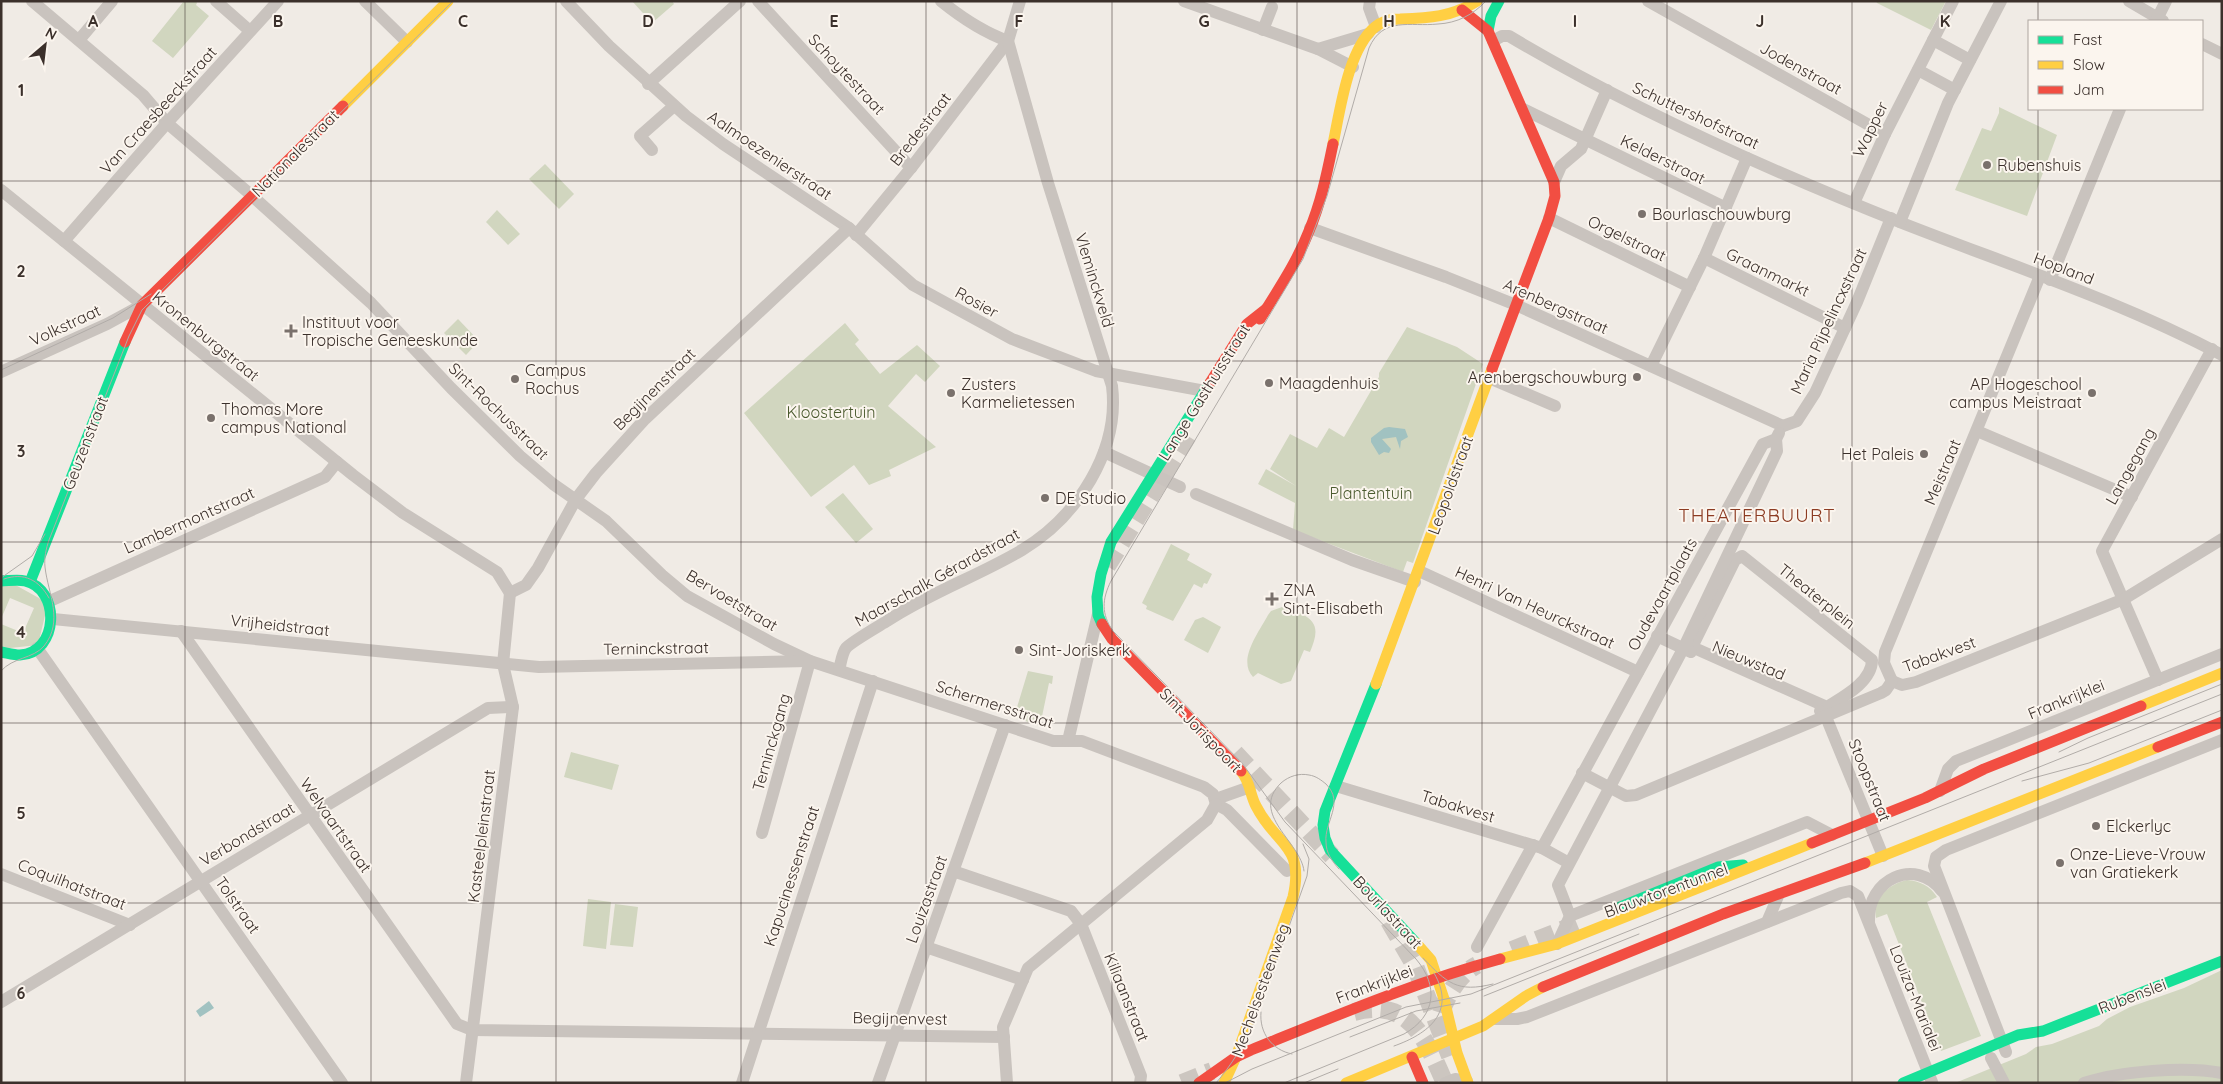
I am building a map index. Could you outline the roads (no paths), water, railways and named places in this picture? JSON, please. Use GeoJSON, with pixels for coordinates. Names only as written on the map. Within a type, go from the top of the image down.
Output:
{"type":"FeatureCollection","features":[{"type":"Feature","properties":{"kind":"street","name":"Sint-Rochusstraat"},"geometry":{"type":"LineString","coordinates":[[32,1],[143,95],[167,123],[371,303],[451,388],[520,456],[554,484],[576,499]]}},
{"type":"Feature","properties":{"kind":"street"},"geometry":{"type":"LineString","coordinates":[[79,40],[112,1]]}},
{"type":"Feature","properties":{"kind":"street"},"geometry":{"type":"LineString","coordinates":[[216,1],[250,31]]}},
{"type":"Feature","properties":{"kind":"street","name":"Van Craesbeeckstraat"},"geometry":{"type":"LineString","coordinates":[[64,241],[167,123],[278,1]]}},
{"type":"Feature","properties":{"kind":"street"},"geometry":{"type":"LineString","coordinates":[[365,1],[407,42]]}},
{"type":"Feature","properties":{"kind":"street","name":"Aalmoezenierstraat"},"geometry":{"type":"LineString","coordinates":[[566,1],[648,84],[674,106],[723,144],[853,231]]}},
{"type":"Feature","properties":{"kind":"street"},"geometry":{"type":"LineString","coordinates":[[648,84],[740,1]]}},
{"type":"Feature","properties":{"kind":"street","name":"Schoytestraat"},"geometry":{"type":"LineString","coordinates":[[758,1],[911,168]]}},
{"type":"Feature","properties":{"kind":"street"},"geometry":{"type":"LineString","coordinates":[[941,1],[960,17],[991,35],[1008,41],[1020,1]]}},
{"type":"Feature","properties":{"kind":"street"},"geometry":{"type":"LineString","coordinates":[[1184,1],[1318,49],[1354,67]]}},
{"type":"Feature","properties":{"kind":"street"},"geometry":{"type":"LineString","coordinates":[[1318,49],[1372,31],[1396,19],[1438,18],[1462,10],[1478,1]]}},
{"type":"Feature","properties":{"kind":"street"},"geometry":{"type":"LineString","coordinates":[[1490,31],[1499,1]]}},
{"type":"Feature","properties":{"kind":"street","name":"Jodenstraat"},"geometry":{"type":"LineString","coordinates":[[1648,1],[1885,134]]}},
{"type":"Feature","properties":{"kind":"street","name":"Wapper"},"geometry":{"type":"LineString","coordinates":[[1854,203],[1885,134],[1953,1]]}},
{"type":"Feature","properties":{"kind":"street"},"geometry":{"type":"LineString","coordinates":[[1896,220],[1955,90],[2001,1]]}},
{"type":"Feature","properties":{"kind":"street"},"geometry":{"type":"LineString","coordinates":[[2129,1],[2158,20],[2166,1]]}},
{"type":"Feature","properties":{"kind":"street","name":"Nationalestraat"},"geometry":{"type":"LineString","coordinates":[[142,305],[445,2]]}},
{"type":"Feature","properties":{"kind":"street"},"geometry":{"type":"LineString","coordinates":[[1366,2],[1372,31]]}},
{"type":"Feature","properties":{"kind":"street"},"geometry":{"type":"LineString","coordinates":[[1263,30],[1272,6]]}},
{"type":"Feature","properties":{"kind":"street"},"geometry":{"type":"LineString","coordinates":[[1462,10],[1490,31],[1554,182]]}},
{"type":"Feature","properties":{"kind":"street","name":"Lange Gasthuisstraat"},"geometry":{"type":"LineString","coordinates":[[1098,614],[1098,596],[1111,542],[1247,324],[1266,309],[1288,274],[1310,228],[1323,186],[1336,127],[1358,50],[1372,31]]}},
{"type":"Feature","properties":{"kind":"street","name":"Schuttershofstraat"},"geometry":{"type":"LineString","coordinates":[[1490,31],[1502,36],[1509,36],[1558,65],[1747,158],[1896,220]]}},
{"type":"Feature","properties":{"kind":"street"},"geometry":{"type":"LineString","coordinates":[[1933,40],[1970,60]]}},
{"type":"Feature","properties":{"kind":"street","name":"Bredestraat"},"geometry":{"type":"LineString","coordinates":[[853,231],[911,168],[1008,41]]}},
{"type":"Feature","properties":{"kind":"street","name":"Vleminckveld"},"geometry":{"type":"LineString","coordinates":[[1008,41],[1048,183],[1108,373],[1113,399],[1113,415],[1104,452],[1085,489],[1060,519]]}},
{"type":"Feature","properties":{"kind":"street"},"geometry":{"type":"LineString","coordinates":[[2203,44],[2222,54]]}},
{"type":"Feature","properties":{"kind":"street"},"geometry":{"type":"LineString","coordinates":[[1918,70],[1955,90]]}},
{"type":"Feature","properties":{"kind":"street"},"geometry":{"type":"LineString","coordinates":[[1554,182],[1562,166],[1576,155],[1586,139],[1607,90]]}},
{"type":"Feature","properties":{"kind":"street"},"geometry":{"type":"LineString","coordinates":[[652,150],[640,136],[674,106]]}},
{"type":"Feature","properties":{"kind":"street","name":"Kelderstraat"},"geometry":{"type":"LineString","coordinates":[[1523,109],[1726,208]]}},
{"type":"Feature","properties":{"kind":"street","name":"Meistraat"},"geometry":{"type":"LineString","coordinates":[[1742,556],[1734,560],[1692,647],[1827,707],[1853,692],[1885,652],[1977,432],[2120,110]]}},
{"type":"Feature","properties":{"kind":"street"},"geometry":{"type":"LineString","coordinates":[[1651,366],[1704,258],[1747,158]]}},
{"type":"Feature","properties":{"kind":"street","name":"Leopoldstraat"},"geometry":{"type":"LineString","coordinates":[[1332,852],[1324,838],[1322,820],[1352,748],[1417,576],[1549,218],[1555,196],[1554,182]]}},
{"type":"Feature","properties":{"kind":"street","name":"Kronenburgstraat"},"geometry":{"type":"LineString","coordinates":[[1,190],[337,462],[403,512],[498,572],[510,593]]}},
{"type":"Feature","properties":{"kind":"street","name":"Orgelstraat"},"geometry":{"type":"LineString","coordinates":[[1549,218],[1690,287]]}},
{"type":"Feature","properties":{"kind":"street","name":"Hopland"},"geometry":{"type":"LineString","coordinates":[[1896,220],[2045,278],[2161,326],[2217,352]]}},
{"type":"Feature","properties":{"kind":"street","name":"Maria Pijpelincxstraat"},"geometry":{"type":"LineString","coordinates":[[1783,426],[1796,422],[1815,393],[1896,220]]}},
{"type":"Feature","properties":{"kind":"street","name":"Arenbergstraat"},"geometry":{"type":"LineString","coordinates":[[1310,228],[1407,262],[1516,305],[1783,426]]}},
{"type":"Feature","properties":{"kind":"street","name":"Rosier"},"geometry":{"type":"LineString","coordinates":[[853,231],[913,285],[976,321],[1027,345],[1096,371],[1205,391]]}},
{"type":"Feature","properties":{"kind":"street","name":"Begijnenstraat"},"geometry":{"type":"LineString","coordinates":[[510,593],[526,585],[538,568],[576,499],[596,473],[645,419],[853,231]]}},
{"type":"Feature","properties":{"kind":"street","name":"Graanmarkt"},"geometry":{"type":"LineString","coordinates":[[1704,258],[1845,328]]}},
{"type":"Feature","properties":{"kind":"street","name":"Volkstraat"},"geometry":{"type":"LineString","coordinates":[[1,372],[106,324],[142,305]]}},
{"type":"Feature","properties":{"kind":"street","name":"Geuzenstraat"},"geometry":{"type":"LineString","coordinates":[[30,582],[128,334],[142,305]]}},
{"type":"Feature","properties":{"kind":"street"},"geometry":{"type":"LineString","coordinates":[[1192,431],[1266,309]]}},
{"type":"Feature","properties":{"kind":"street","name":"Langegang"},"geometry":{"type":"LineString","coordinates":[[2124,599],[2102,551],[2132,496],[2217,352]]}},
{"type":"Feature","properties":{"kind":"street"},"geometry":{"type":"LineString","coordinates":[[1489,378],[1555,406]]}},
{"type":"Feature","properties":{"kind":"street","name":"Oudevaartplaats"},"geometry":{"type":"LineString","coordinates":[[1573,920],[1558,884],[1683,649],[1777,451],[1776,439],[1783,426]]}},
{"type":"Feature","properties":{"kind":"street"},"geometry":{"type":"LineString","coordinates":[[1977,432],[2132,496]]}},
{"type":"Feature","properties":{"kind":"street","name":"Oudevaartplaats"},"geometry":{"type":"LineString","coordinates":[[1477,947],[1582,773],[1764,444],[1776,439]]}},
{"type":"Feature","properties":{"kind":"street"},"geometry":{"type":"LineString","coordinates":[[1104,452],[1180,487]]}},
{"type":"Feature","properties":{"kind":"street","name":"Lambermontstraat"},"geometry":{"type":"LineString","coordinates":[[50,601],[326,477],[337,462]]}},
{"type":"Feature","properties":{"kind":"street","name":"Henri Van Heurckstraat"},"geometry":{"type":"LineString","coordinates":[[1196,494],[1352,560],[1417,576],[1638,672]]}},
{"type":"Feature","properties":{"kind":"street","name":"Bervoetstraat"},"geometry":{"type":"LineString","coordinates":[[576,499],[606,521],[662,575],[687,596],[774,644],[810,661]]}},
{"type":"Feature","properties":{"kind":"street","name":"Maarschalk Gérardstraat"},"geometry":{"type":"LineString","coordinates":[[839,670],[846,648],[898,614],[1022,550],[1060,519]]}},
{"type":"Feature","properties":{"kind":"street","name":"Tabakvest"},"geometry":{"type":"LineString","coordinates":[[1609,788],[1626,796],[1636,794],[1881,693],[1886,690],[1892,681],[1902,685],[1916,682],[2124,599],[2222,539]]}},
{"type":"Feature","properties":{"kind":"street"},"geometry":{"type":"LineString","coordinates":[[1731,548],[1878,662],[1892,681]]}},
{"type":"Feature","properties":{"kind":"street"},"geometry":{"type":"LineString","coordinates":[[2,580],[16,579],[30,582],[42,590],[50,601],[53,619],[46,638],[37,648],[18,655],[2,655]]}},
{"type":"Feature","properties":{"kind":"street","name":"Kasteelpleinstraat"},"geometry":{"type":"LineString","coordinates":[[466,1083],[507,707],[503,664],[510,593]]}},
{"type":"Feature","properties":{"kind":"street"},"geometry":{"type":"LineString","coordinates":[[2124,599],[2158,680]]}},
{"type":"Feature","properties":{"kind":"street"},"geometry":{"type":"LineString","coordinates":[[1068,741],[1098,614]]}},
{"type":"Feature","properties":{"kind":"street","name":"Sint-Jorispoort"},"geometry":{"type":"LineString","coordinates":[[1098,614],[1105,629],[1112,638],[1240,770],[1250,787],[1258,810],[1292,853]]}},
{"type":"Feature","properties":{"kind":"street","name":"Vrijheidstraat"},"geometry":{"type":"LineString","coordinates":[[53,619],[503,664]]}},
{"type":"Feature","properties":{"kind":"street","name":"Welvaartstraat"},"geometry":{"type":"LineString","coordinates":[[181,631],[309,816],[457,1024],[472,1030]]}},
{"type":"Feature","properties":{"kind":"street","name":"Nieuwstad"},"geometry":{"type":"LineString","coordinates":[[1658,636],[1683,649],[1811,704],[1826,717]]}},
{"type":"Feature","properties":{"kind":"street","name":"Tolstraat"},"geometry":{"type":"LineString","coordinates":[[37,648],[342,1083]]}},
{"type":"Feature","properties":{"kind":"street","name":"Frankrijklei"},"geometry":{"type":"LineString","coordinates":[[1940,791],[1948,769],[1956,761],[2222,654]]}},
{"type":"Feature","properties":{"kind":"street","name":"Terninckstraat"},"geometry":{"type":"LineString","coordinates":[[503,664],[539,667],[810,661]]}},
{"type":"Feature","properties":{"kind":"street","name":"Schermersstraat"},"geometry":{"type":"LineString","coordinates":[[810,661],[1053,741],[1082,741],[1204,787],[1216,802],[1227,810],[1287,871]]}},
{"type":"Feature","properties":{"kind":"street","name":"Terninckgang"},"geometry":{"type":"LineString","coordinates":[[762,833],[810,661]]}},
{"type":"Feature","properties":{"kind":"street","name":"Frankrijklei"},"geometry":{"type":"LineString","coordinates":[[1199,1083],[1236,1057],[1279,1038],[1437,977],[1557,944],[1870,820],[1940,791],[1996,764],[2222,673]]}},
{"type":"Feature","properties":{"kind":"street","name":"Kapucinessenstraat"},"geometry":{"type":"LineString","coordinates":[[742,1083],[873,681]]}},
{"type":"Feature","properties":{"kind":"street","name":"Verbondstraat"},"geometry":{"type":"LineString","coordinates":[[1,1002],[488,708],[507,707]]}},
{"type":"Feature","properties":{"kind":"street","name":"Stoopstraat"},"geometry":{"type":"LineString","coordinates":[[1826,717],[1870,820],[1883,856]]}},
{"type":"Feature","properties":{"kind":"street"},"geometry":{"type":"LineString","coordinates":[[1346,1083],[1454,1039],[1495,1019],[1539,989],[1723,914],[1883,856],[2222,722]]}},
{"type":"Feature","properties":{"kind":"street","name":"Louizastraat"},"geometry":{"type":"LineString","coordinates":[[878,1083],[1005,726]]}},
{"type":"Feature","properties":{"kind":"street"},"geometry":{"type":"LineString","coordinates":[[1956,827],[1976,838],[2222,740]]}},
{"type":"Feature","properties":{"kind":"street"},"geometry":{"type":"LineString","coordinates":[[1582,773],[1609,788]]}},
{"type":"Feature","properties":{"kind":"street","name":"Tabakvest"},"geometry":{"type":"LineString","coordinates":[[1336,786],[1538,847],[1569,863]]}},
{"type":"Feature","properties":{"kind":"street"},"geometry":{"type":"LineString","coordinates":[[1007,1083],[1003,1028],[1028,968],[1206,820],[1214,810],[1216,802],[1250,787]]}},
{"type":"Feature","properties":{"kind":"street"},"geometry":{"type":"LineString","coordinates":[[1557,944],[1573,920],[1807,822],[1832,835]]}},
{"type":"Feature","properties":{"kind":"street","name":"Louiza-Marialei"},"geometry":{"type":"LineString","coordinates":[[1976,838],[1941,852],[1934,861],[1934,866],[2004,1047]]}},
{"type":"Feature","properties":{"kind":"street","name":"Bourlastraat"},"geometry":{"type":"LineString","coordinates":[[1332,852],[1425,951],[1433,964],[1467,1082]]}},
{"type":"Feature","properties":{"kind":"street","name":"Mechelsesteenweg"},"geometry":{"type":"LineString","coordinates":[[1224,1083],[1236,1057],[1293,897],[1298,868],[1292,853]]}},
{"type":"Feature","properties":{"kind":"street","name":"Blauwtorentunnel"},"geometry":{"type":"LineString","coordinates":[[1573,920],[1718,868],[1733,864],[1756,866]]}},
{"type":"Feature","properties":{"kind":"street"},"geometry":{"type":"LineString","coordinates":[[953,871],[1071,911],[1080,924]]}},
{"type":"Feature","properties":{"kind":"street","name":"Coquilhatstraat"},"geometry":{"type":"LineString","coordinates":[[1,874],[130,925]]}},
{"type":"Feature","properties":{"kind":"street","name":"Louiza-Marialei"},"geometry":{"type":"LineString","coordinates":[[1870,926],[1870,909],[1875,893],[1880,887],[1894,878],[1910,874],[1926,878],[1934,883],[1945,895]]}},
{"type":"Feature","properties":{"kind":"street","name":"Louiza-Marialei"},"geometry":{"type":"LineString","coordinates":[[1767,922],[1845,891],[1850,891],[1858,896],[1930,1079]]}},
{"type":"Feature","properties":{"kind":"street"},"geometry":{"type":"LineString","coordinates":[[1495,1019],[1527,1017],[1767,922],[1778,894]]}},
{"type":"Feature","properties":{"kind":"street","name":"Kiliaanstraat"},"geometry":{"type":"LineString","coordinates":[[1080,924],[1141,1076],[1140,1083]]}},
{"type":"Feature","properties":{"kind":"street"},"geometry":{"type":"LineString","coordinates":[[926,947],[1023,980]]}},
{"type":"Feature","properties":{"kind":"street","name":"Rubenslei"},"geometry":{"type":"LineString","coordinates":[[1930,1079],[2004,1047],[2024,1045],[2043,1031],[2222,960]]}},
{"type":"Feature","properties":{"kind":"street","name":"Begijnenvest"},"geometry":{"type":"LineString","coordinates":[[472,1030],[758,1032],[1004,1037]]}},
{"type":"Feature","properties":{"kind":"street","name":"Rubenslei"},"geometry":{"type":"LineString","coordinates":[[1903,1083],[1930,1079],[1991,1058],[2004,1047]]}},
{"type":"Feature","properties":{"kind":"street"},"geometry":{"type":"LineString","coordinates":[[1412,1057],[1423,1083]]}},
{"type":"Feature","properties":{"kind":"street"},"geometry":{"type":"LineString","coordinates":[[1991,1058],[1997,1073],[2004,1083]]}},
{"type":"Feature","properties":{"kind":"street"},"geometry":{"type":"LineString","coordinates":[[2084,1083],[2116,1074],[2185,1069],[2222,1073]]}},
{"type":"Feature","properties":{"kind":"street"},"geometry":{"type":"LineString","coordinates":[[1445,1083],[1455,1079],[1467,1082]]}},
{"type":"Feature","properties":{"kind":"water"},"geometry":{"type":"Polygon","coordinates":[[[1384,428],[1405,429],[1408,437],[1401,441],[1400,449],[1396,437],[1382,439],[1391,449],[1389,453],[1384,452],[1379,455],[1371,442],[1371,438],[1384,428]]]}},
{"type":"Feature","properties":{"kind":"water"},"geometry":{"type":"Polygon","coordinates":[[[209,1001],[214,1008],[200,1017],[196,1011],[209,1001]]]}},
{"type":"Feature","properties":{"kind":"tunnel"},"geometry":{"type":"LineString","coordinates":[[1107,566],[1191,431]]}},
{"type":"Feature","properties":{"kind":"tunnel"},"geometry":{"type":"LineString","coordinates":[[1235,753],[1332,856]]}},
{"type":"Feature","properties":{"kind":"tunnel"},"geometry":{"type":"LineString","coordinates":[[1389,921],[1415,966],[1450,1056]]}},
{"type":"Feature","properties":{"kind":"tunnel"},"geometry":{"type":"LineString","coordinates":[[1512,950],[1577,924]]}},
{"type":"Feature","properties":{"kind":"tunnel"},"geometry":{"type":"LineString","coordinates":[[1441,1013],[1459,979],[1477,965]]}},
{"type":"Feature","properties":{"kind":"tunnel"},"geometry":{"type":"LineString","coordinates":[[1354,1012],[1373,1009],[1390,1011],[1403,1017],[1414,1026],[1423,1038],[1445,1083]]}},
{"type":"Feature","properties":{"kind":"tunnel"},"geometry":{"type":"LineString","coordinates":[[1182,1083],[1212,1071]]}},
{"type":"Feature","properties":{"kind":"tram line"},"geometry":{"type":"LineString","coordinates":[[1,671],[11,663],[39,650],[50,637],[54,617],[45,567],[47,547],[129,336],[142,310],[453,1]]}},
{"type":"Feature","properties":{"kind":"tram line"},"geometry":{"type":"LineString","coordinates":[[1284,1083],[1404,1034],[1415,1027],[1423,1018],[1431,1000],[1428,980],[1416,959],[1285,822],[1242,763],[1113,631],[1106,619],[1104,606],[1106,594],[1111,581],[1303,259],[1327,196],[1369,48],[1375,38],[1382,31],[1398,25],[1428,25],[1458,20],[1476,10],[1486,1]]}},
{"type":"Feature","properties":{"kind":"tram line"},"geometry":{"type":"LineString","coordinates":[[1,370],[113,318],[151,294]]}},
{"type":"Feature","properties":{"kind":"tram line"},"geometry":{"type":"LineString","coordinates":[[1,578],[32,556],[45,534]]}},
{"type":"Feature","properties":{"kind":"tram line"},"geometry":{"type":"LineString","coordinates":[[4,579],[18,576],[30,579],[41,586],[49,598]]}},
{"type":"Feature","properties":{"kind":"tram line"},"geometry":{"type":"LineString","coordinates":[[2059,752],[2088,738],[2222,684]]}},
{"type":"Feature","properties":{"kind":"tram line"},"geometry":{"type":"LineString","coordinates":[[1225,1083],[1252,1069],[1406,1007],[1471,994],[2222,694]]}},
{"type":"Feature","properties":{"kind":"tram line"},"geometry":{"type":"LineString","coordinates":[[2022,781],[2089,763],[2222,710]]}},
{"type":"Feature","properties":{"kind":"tram line"},"geometry":{"type":"LineString","coordinates":[[1304,871],[1295,849],[1273,817],[1271,806],[1273,794],[1281,783],[1291,777],[1302,774],[1318,778],[1326,784],[1334,798],[1326,835],[1326,846],[1330,857],[1339,869]]}},
{"type":"Feature","properties":{"kind":"tram line"},"geometry":{"type":"LineString","coordinates":[[1216,1083],[1245,1040],[1266,993],[1307,876],[1309,859],[1303,844]]}},
{"type":"Feature","properties":{"kind":"tram line"},"geometry":{"type":"LineString","coordinates":[[1484,996],[1639,934]]}},
{"type":"Feature","properties":{"kind":"tram line"},"geometry":{"type":"LineString","coordinates":[[1423,958],[1446,980],[1454,984],[1470,987],[1493,984]]}},
{"type":"Feature","properties":{"kind":"tram line"},"geometry":{"type":"LineString","coordinates":[[1394,1046],[1418,1035],[1435,1020],[1440,1010],[1442,999],[1440,987],[1434,973]]}},
{"type":"Feature","properties":{"kind":"tram line"},"geometry":{"type":"LineString","coordinates":[[1350,1037],[1416,1011],[1460,1003]]}},
{"type":"Feature","properties":{"kind":"tram line"},"geometry":{"type":"LineString","coordinates":[[1261,1012],[1262,1027],[1268,1039],[1278,1049],[1292,1054]]}},
{"type":"Feature","properties":{"kind":"tram line"},"geometry":{"type":"LineString","coordinates":[[1304,1083],[1338,1069]]}},
{"type":"Feature","properties":{"kind":"place","name":"Rubenshuis"},"geometry":{"type":"Point","coordinates":[1987,165]}},
{"type":"Feature","properties":{"kind":"place","name":"Bourlaschouwburg"},"geometry":{"type":"Point","coordinates":[1642,214]}},
{"type":"Feature","properties":{"kind":"place","name":"Instituut voor Tropische Geneeskunde"},"geometry":{"type":"Point","coordinates":[291,331]}},
{"type":"Feature","properties":{"kind":"place","name":"Arenbergschouwburg"},"geometry":{"type":"Point","coordinates":[1637,377]}},
{"type":"Feature","properties":{"kind":"place","name":"Campus Rochus"},"geometry":{"type":"Point","coordinates":[515,379]}},
{"type":"Feature","properties":{"kind":"place","name":"Maagdenhuis"},"geometry":{"type":"Point","coordinates":[1269,383]}},
{"type":"Feature","properties":{"kind":"place","name":"Zusters Karmelietessen"},"geometry":{"type":"Point","coordinates":[951,393]}},
{"type":"Feature","properties":{"kind":"place","name":"AP Hogeschool campus Meistraat"},"geometry":{"type":"Point","coordinates":[2092,393]}},
{"type":"Feature","properties":{"kind":"place","name":"Thomas More campus National"},"geometry":{"type":"Point","coordinates":[211,418]}},
{"type":"Feature","properties":{"kind":"place","name":"Het Paleis"},"geometry":{"type":"Point","coordinates":[1924,454]}},
{"type":"Feature","properties":{"kind":"place","name":"DE Studio"},"geometry":{"type":"Point","coordinates":[1045,498]}},
{"type":"Feature","properties":{"kind":"place","name":"ZNA Sint-Elisabeth"},"geometry":{"type":"Point","coordinates":[1272,599]}},
{"type":"Feature","properties":{"kind":"place","name":"Sint-Joriskerk"},"geometry":{"type":"Point","coordinates":[1019,650]}},
{"type":"Feature","properties":{"kind":"place","name":"Elckerlyc"},"geometry":{"type":"Point","coordinates":[2096,826]}},
{"type":"Feature","properties":{"kind":"place","name":"Onze-Lieve-Vrouw van Gratiekerk"},"geometry":{"type":"Point","coordinates":[2060,863]}},
{"type":"Feature","properties":{"kind":"district","name":"THEATERBUURT"},"geometry":{"type":"Point","coordinates":[1757,515]}},
{"type":"Feature","properties":{"kind":"park label","name":"Kloostertuin"},"geometry":{"type":"Point","coordinates":[831,412]}},
{"type":"Feature","properties":{"kind":"park label","name":"Plantentuin"},"geometry":{"type":"Point","coordinates":[1371,493]}}]}
